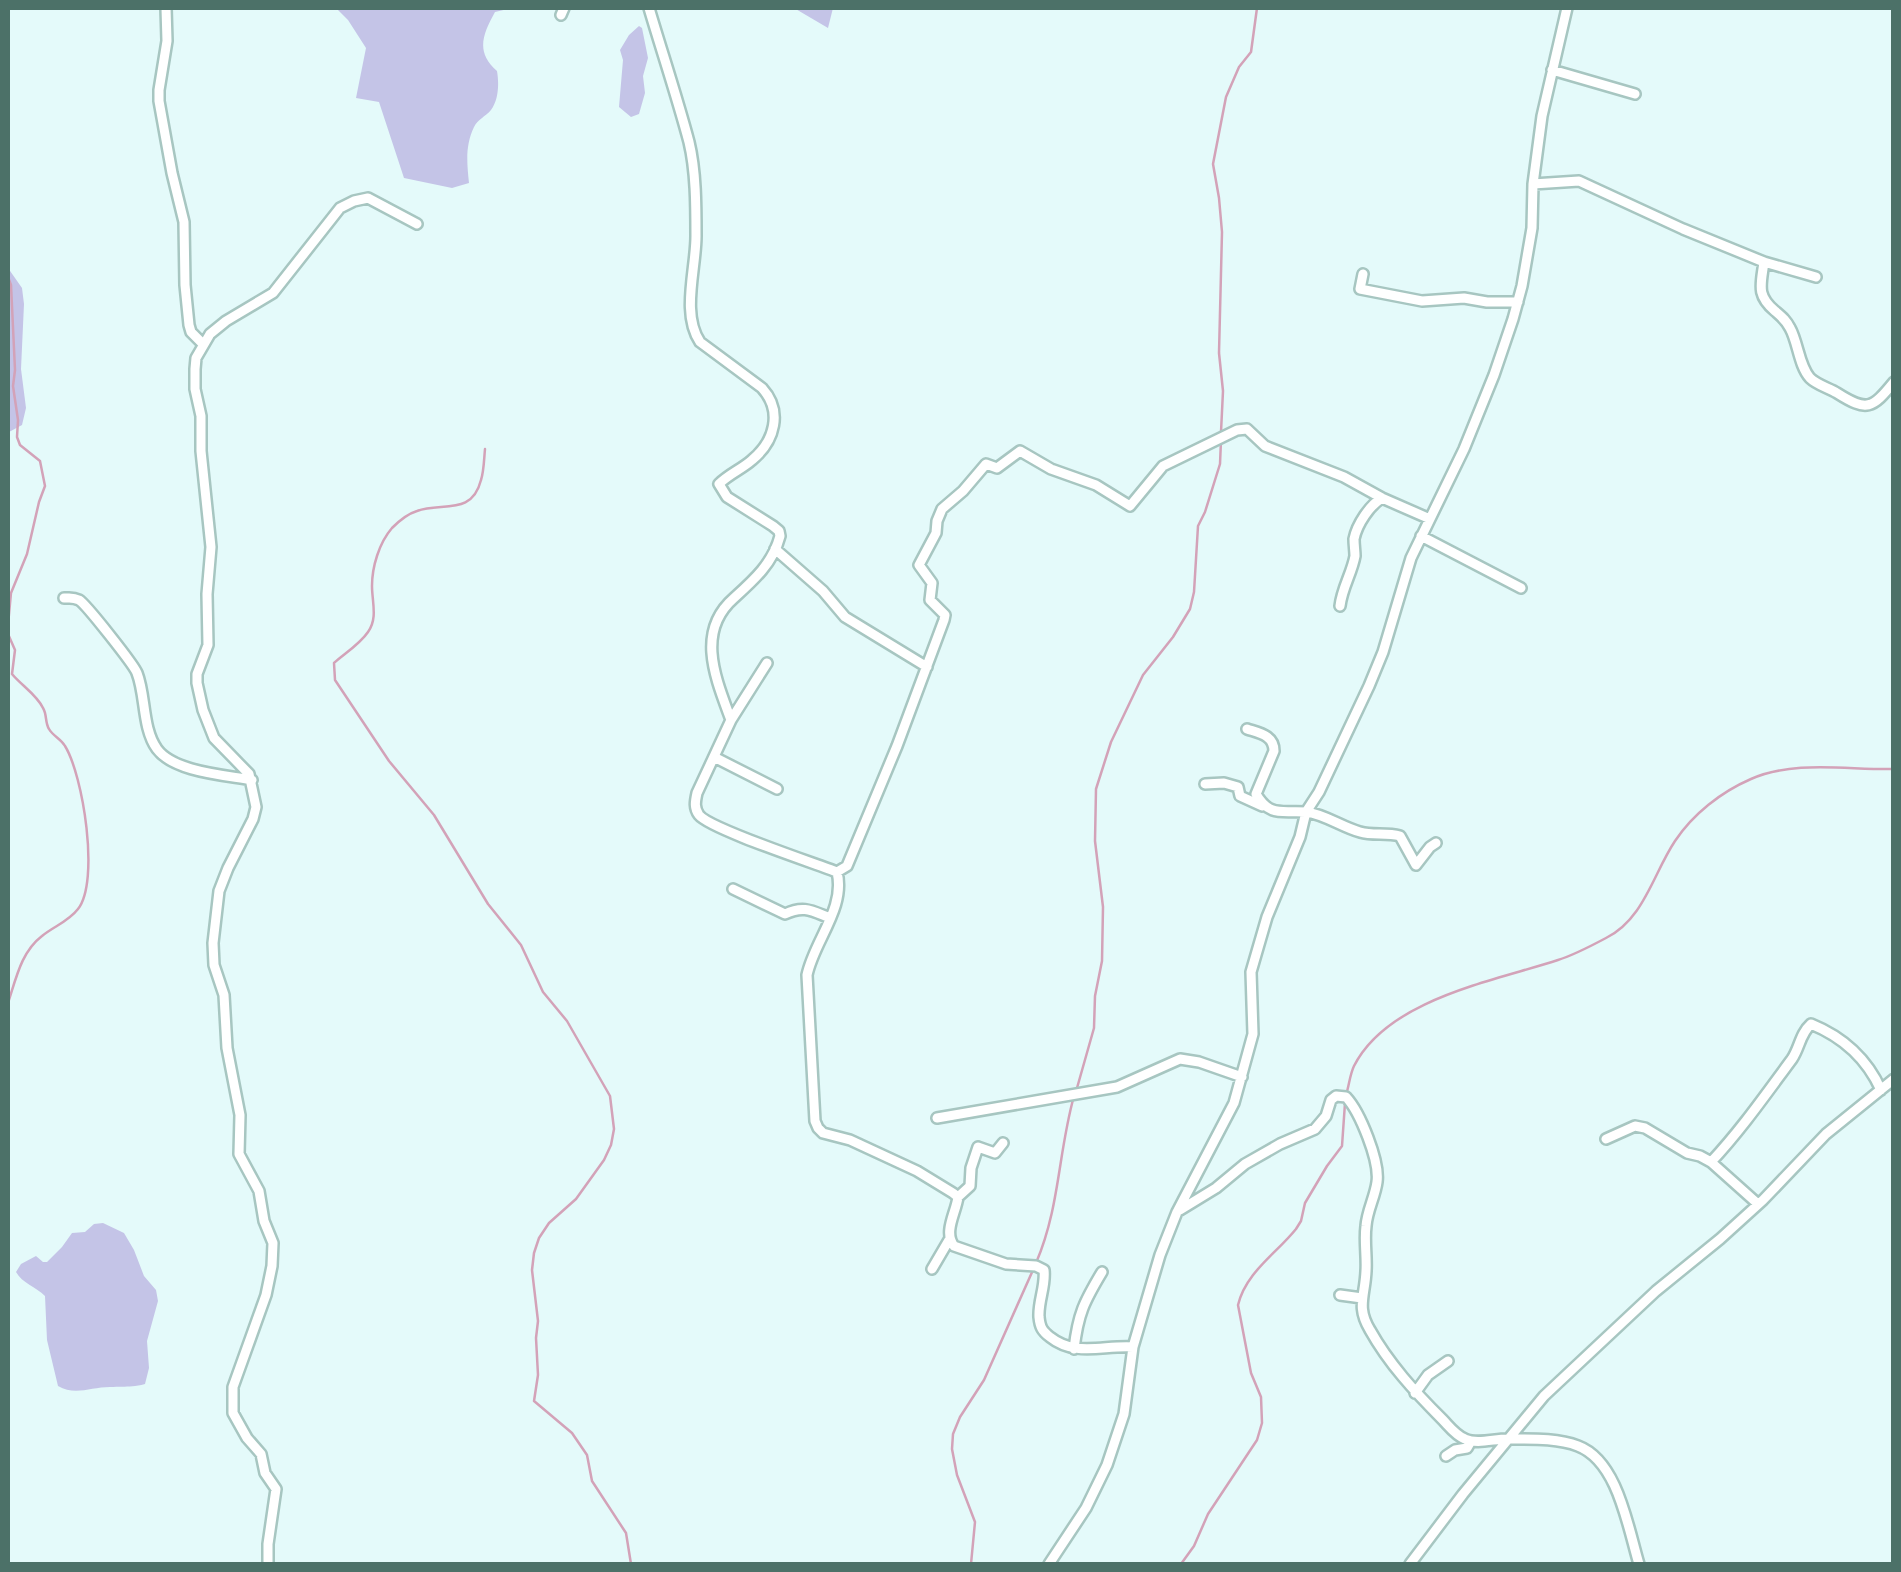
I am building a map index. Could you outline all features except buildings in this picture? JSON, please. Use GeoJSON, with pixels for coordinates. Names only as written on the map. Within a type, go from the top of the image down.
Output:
{"type":"FeatureCollection","features":[{"type":"Feature","properties":{"kind":"street"},"geometry":{"type":"LineString","coordinates":[[166,8],[167,40],[160,101],[184,222],[189,326],[203,344]]}},
{"type":"Feature","properties":{"kind":"street"},"geometry":{"type":"LineString","coordinates":[[649,8],[690,146],[696,236],[690,321],[700,342],[762,388],[774,407],[773,427],[764,448],[719,484],[727,497],[779,531],[780,536],[753,582],[725,607],[712,636],[711,660],[730,720]]}},
{"type":"Feature","properties":{"kind":"street"},"geometry":{"type":"LineString","coordinates":[[1049,1564],[1086,1508],[1107,1465],[1124,1414],[1133,1347],[1160,1255],[1177,1212],[1234,1102],[1253,1034],[1251,972],[1306,812],[1370,686],[1410,558],[1464,449],[1494,375],[1518,302],[1532,228],[1542,116],[1567,8]]}},
{"type":"Feature","properties":{"kind":"street"},"geometry":{"type":"LineString","coordinates":[[1552,70],[1635,94]]}},
{"type":"Feature","properties":{"kind":"street"},"geometry":{"type":"LineString","coordinates":[[1533,184],[1579,181],[1764,262],[1816,277]]}},
{"type":"Feature","properties":{"kind":"street"},"geometry":{"type":"LineString","coordinates":[[268,1564],[276,1490],[265,1473],[261,1454],[233,1412],[231,1398],[266,1295],[274,1243],[259,1191],[239,1154],[240,1115],[213,943],[218,891],[256,807],[252,780],[245,768],[214,738],[197,682],[208,645],[207,594],[212,547],[201,416],[194,380],[196,358],[203,344],[226,321],[272,293],[340,208],[368,198],[417,224]]}},
{"type":"Feature","properties":{"kind":"street"},"geometry":{"type":"LineString","coordinates":[[1764,262],[1760,283],[1764,301],[1787,321],[1812,380],[1865,407],[1875,404],[1894,382]]}},
{"type":"Feature","properties":{"kind":"street"},"geometry":{"type":"LineString","coordinates":[[1363,274],[1360,289],[1422,301],[1464,298],[1518,302]]}},
{"type":"Feature","properties":{"kind":"street"},"geometry":{"type":"LineString","coordinates":[[837,872],[846,866],[945,615],[930,600],[932,583],[919,564],[936,534],[942,510],[986,464],[997,468],[1020,450],[1130,506],[1174,459],[1237,430],[1248,429],[1271,449],[1344,477],[1430,519]]}},
{"type":"Feature","properties":{"kind":"street"},"geometry":{"type":"LineString","coordinates":[[1340,606],[1356,553],[1354,539],[1358,528],[1382,498]]}},
{"type":"Feature","properties":{"kind":"street"},"geometry":{"type":"LineString","coordinates":[[1422,536],[1522,588]]}},
{"type":"Feature","properties":{"kind":"street"},"geometry":{"type":"LineString","coordinates":[[776,548],[824,591],[845,617],[927,667]]}},
{"type":"Feature","properties":{"kind":"street"},"geometry":{"type":"LineString","coordinates":[[64,598],[75,598],[86,605],[133,664],[157,750],[196,770],[252,780]]}},
{"type":"Feature","properties":{"kind":"street"},"geometry":{"type":"LineString","coordinates":[[767,663],[730,720],[694,805],[705,820],[730,832],[837,872]]}},
{"type":"Feature","properties":{"kind":"street"},"geometry":{"type":"LineString","coordinates":[[1246,729],[1266,736],[1274,744],[1256,794],[1274,811]]}},
{"type":"Feature","properties":{"kind":"street"},"geometry":{"type":"LineString","coordinates":[[714,756],[777,790]]}},
{"type":"Feature","properties":{"kind":"street"},"geometry":{"type":"LineString","coordinates":[[1205,784],[1238,787],[1240,796],[1284,814],[1306,812],[1361,833],[1400,836],[1416,864],[1436,843]]}},
{"type":"Feature","properties":{"kind":"street"},"geometry":{"type":"LineString","coordinates":[[837,872],[840,884],[807,975],[815,1120],[828,1135],[850,1140],[899,1162],[958,1197]]}},
{"type":"Feature","properties":{"kind":"street"},"geometry":{"type":"LineString","coordinates":[[733,889],[785,914],[798,908],[830,918]]}},
{"type":"Feature","properties":{"kind":"street"},"geometry":{"type":"LineString","coordinates":[[1712,1162],[1796,1053],[1811,1024],[1833,1035],[1866,1062],[1880,1090]]}},
{"type":"Feature","properties":{"kind":"street"},"geometry":{"type":"LineString","coordinates":[[936,1118],[1117,1087],[1180,1059],[1242,1078]]}},
{"type":"Feature","properties":{"kind":"street"},"geometry":{"type":"LineString","coordinates":[[1410,1564],[1544,1396],[1656,1291],[1758,1204],[1826,1134],[1894,1079]]}},
{"type":"Feature","properties":{"kind":"street"},"geometry":{"type":"LineString","coordinates":[[1177,1212],[1245,1164],[1315,1129],[1326,1116],[1331,1100],[1346,1097],[1363,1122],[1378,1180],[1366,1221],[1362,1312],[1369,1329],[1416,1392],[1458,1436],[1472,1441],[1564,1442],[1593,1455],[1610,1477],[1618,1496],[1638,1564]]}},
{"type":"Feature","properties":{"kind":"street"},"geometry":{"type":"LineString","coordinates":[[1606,1139],[1639,1126],[1659,1134],[1686,1153],[1712,1162],[1758,1204]]}},
{"type":"Feature","properties":{"kind":"street"},"geometry":{"type":"LineString","coordinates":[[1003,1143],[995,1153],[978,1147],[976,1150],[970,1186],[958,1197],[949,1240],[960,1250],[1044,1270],[1040,1325],[1058,1343],[1074,1349],[1133,1347]]}},
{"type":"Feature","properties":{"kind":"street"},"geometry":{"type":"LineString","coordinates":[[932,1269],[949,1240]]}},
{"type":"Feature","properties":{"kind":"street"},"geometry":{"type":"LineString","coordinates":[[1074,1349],[1081,1309],[1102,1272]]}},
{"type":"Feature","properties":{"kind":"street"},"geometry":{"type":"LineString","coordinates":[[1340,1295],[1362,1298]]}},
{"type":"Feature","properties":{"kind":"street"},"geometry":{"type":"LineString","coordinates":[[1416,1392],[1428,1376],[1448,1361]]}},
{"type":"Feature","properties":{"kind":"street"},"geometry":{"type":"LineString","coordinates":[[1446,1456],[1467,1448],[1472,1441]]}},
{"type":"Feature","properties":{"kind":"shaded area"},"geometry":{"type":"Polygon","coordinates":[[[336,8],[512,8],[495,12],[483,43],[486,57],[497,71],[498,91],[491,110],[471,134],[467,155],[469,183],[452,188],[404,178],[379,102],[356,98],[366,48],[336,8]]]}},
{"type":"Feature","properties":{"kind":"shaded area"},"geometry":{"type":"Polygon","coordinates":[[[794,8],[833,8],[828,28],[794,8]]]}},
{"type":"Feature","properties":{"kind":"shaded area"},"geometry":{"type":"Polygon","coordinates":[[[639,26],[648,58],[643,76],[645,93],[639,114],[631,117],[619,107],[623,60],[620,50],[639,26]]]}},
{"type":"Feature","properties":{"kind":"shaded area"},"geometry":{"type":"Polygon","coordinates":[[[8,268],[22,288],[21,369],[26,408],[22,425],[9,432],[8,268]]]}},
{"type":"Feature","properties":{"kind":"shaded area"},"geometry":{"type":"Polygon","coordinates":[[[103,1223],[124,1233],[144,1276],[156,1290],[158,1301],[147,1341],[149,1368],[145,1384],[71,1390],[58,1386],[47,1340],[45,1296],[16,1272],[21,1264],[36,1256],[47,1262],[72,1233],[85,1232],[94,1224],[103,1223]]]}},
{"type":"Feature","properties":{"kind":"waterway"},"geometry":{"type":"LineString","coordinates":[[1221,432],[1222,232],[1213,164],[1226,97],[1239,67],[1251,52],[1257,8]]}},
{"type":"Feature","properties":{"kind":"waterway"},"geometry":{"type":"LineString","coordinates":[[8,277],[17,437],[20,445],[40,461],[45,486],[27,554],[11,593],[8,625]]}},
{"type":"Feature","properties":{"kind":"waterway"},"geometry":{"type":"LineString","coordinates":[[1077,1088],[1094,1028],[1102,961],[1096,789],[1111,742],[1143,675],[1190,609],[1198,526],[1220,464],[1221,440]]}},
{"type":"Feature","properties":{"kind":"waterway"},"geometry":{"type":"LineString","coordinates":[[485,449],[481,480],[471,499],[455,506],[413,512],[387,534],[373,571],[371,627],[361,641],[334,663],[335,680],[389,761],[434,815],[488,904],[521,945],[543,992],[567,1021],[610,1096],[614,1129],[604,1160],[576,1199],[549,1223],[534,1253],[538,1321],[534,1401],[572,1433],[587,1455],[592,1481],[626,1533],[631,1564]]}},
{"type":"Feature","properties":{"kind":"waterway"},"geometry":{"type":"LineString","coordinates":[[8,634],[15,650],[12,674],[40,703],[49,729],[72,760],[83,803],[88,853],[88,876],[78,909],[29,950],[8,1003]]}},
{"type":"Feature","properties":{"kind":"waterway"},"geometry":{"type":"LineString","coordinates":[[1346,1095],[1354,1066],[1370,1043],[1391,1024],[1445,996],[1570,956],[1619,930],[1639,908],[1682,831],[1729,790],[1785,770],[1894,769]]}},
{"type":"Feature","properties":{"kind":"waterway"},"geometry":{"type":"LineString","coordinates":[[1036,1263],[1050,1221],[1074,1096]]}},
{"type":"Feature","properties":{"kind":"waterway"},"geometry":{"type":"LineString","coordinates":[[1181,1564],[1208,1514],[1257,1440],[1262,1423],[1261,1397],[1251,1373],[1238,1305],[1242,1293],[1296,1229],[1305,1203],[1342,1146],[1345,1103]]}},
{"type":"Feature","properties":{"kind":"waterway"},"geometry":{"type":"LineString","coordinates":[[971,1564],[975,1522],[957,1475],[953,1434],[984,1380],[1033,1270]]}}]}
